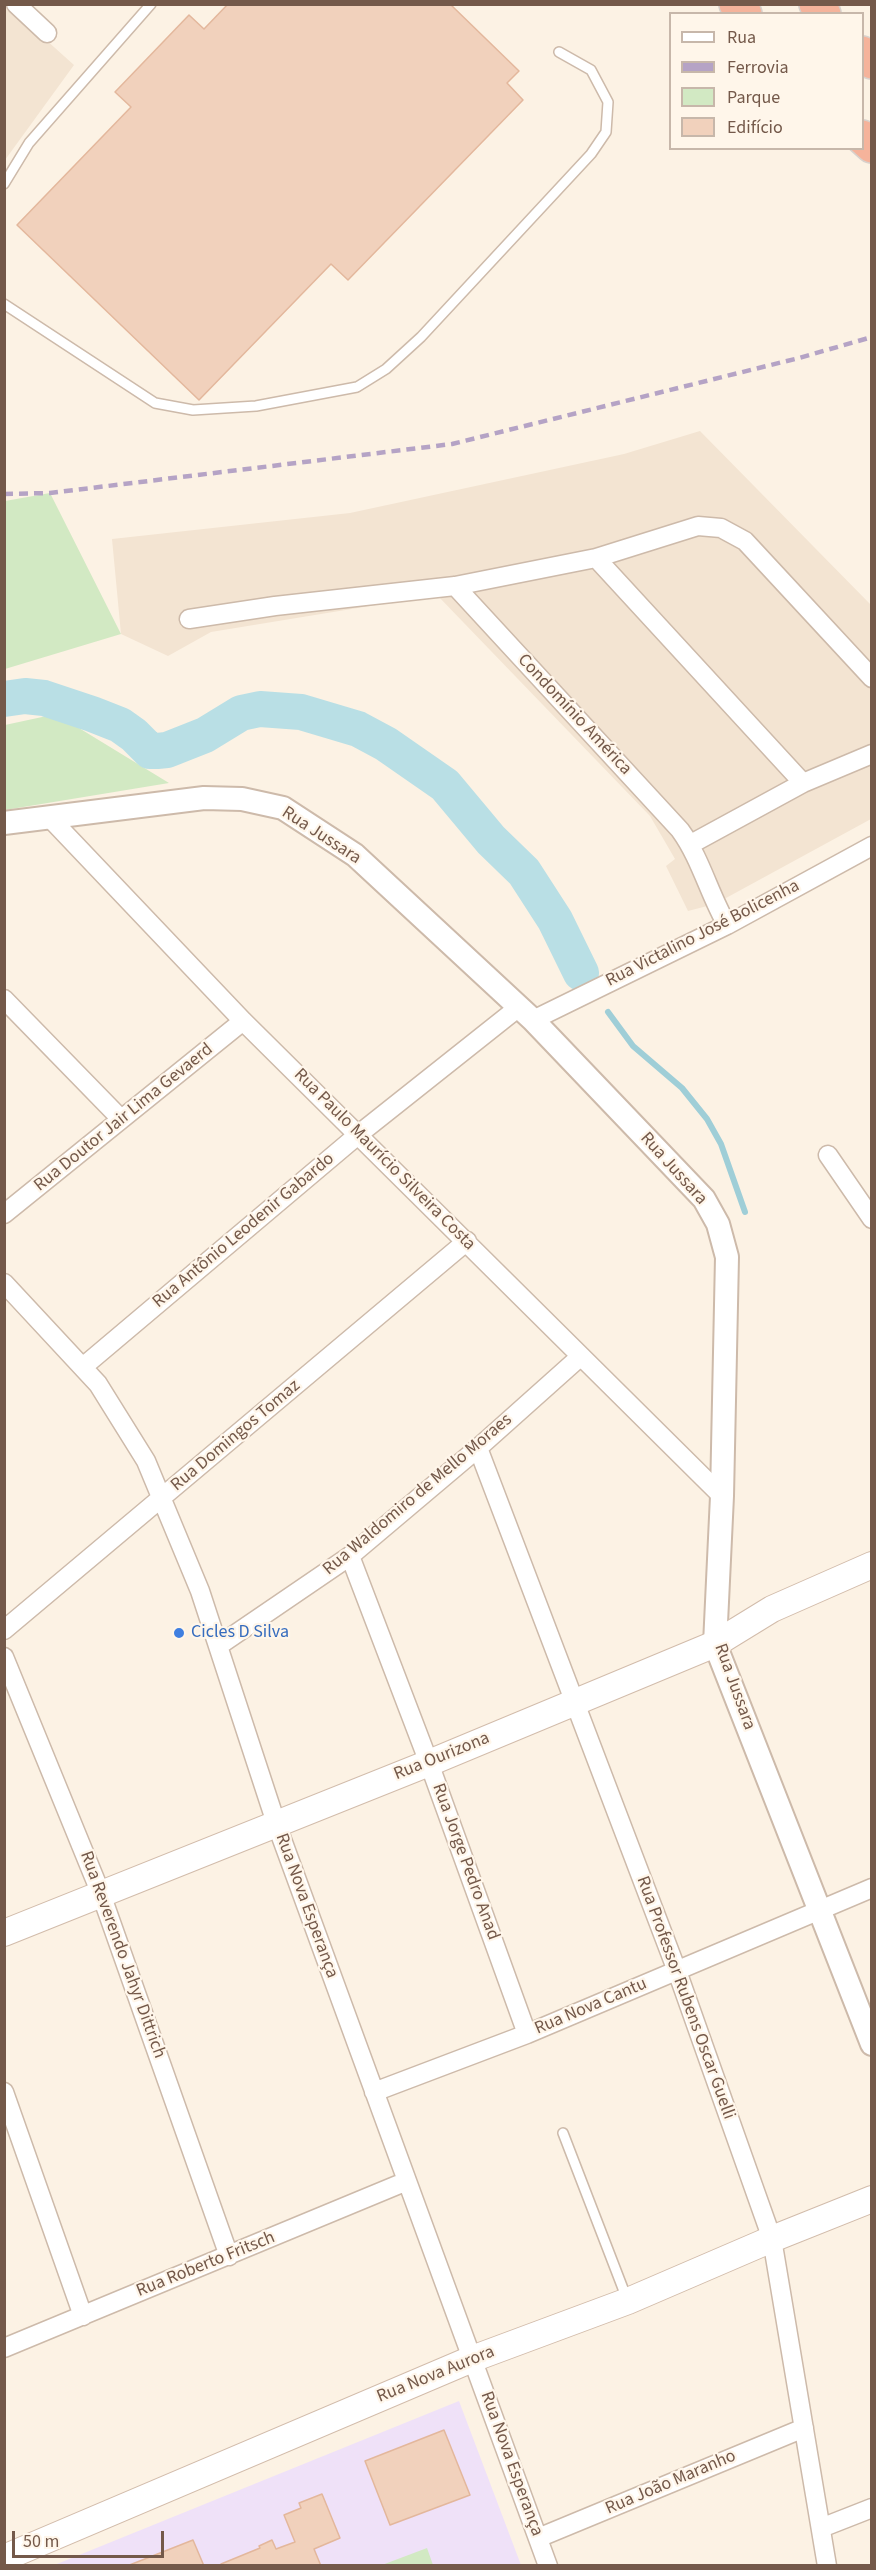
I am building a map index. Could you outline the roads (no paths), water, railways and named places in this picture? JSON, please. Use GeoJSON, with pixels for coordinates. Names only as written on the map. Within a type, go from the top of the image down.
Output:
{"type":"FeatureCollection","features":[{"type":"Feature","properties":{"kind":"main road","name":"Rua Ourizona"},"geometry":{"type":"LineString","coordinates":[[4,1933],[429,1763],[715,1644],[772,1609],[872,1565]]}},
{"type":"Feature","properties":{"kind":"main road","name":"Rua Nova Aurora"},"geometry":{"type":"LineString","coordinates":[[4,2558],[472,2359],[628,2301],[872,2199]]}},
{"type":"Feature","properties":{"kind":"street"},"geometry":{"type":"LineString","coordinates":[[16,4],[47,33]]}},
{"type":"Feature","properties":{"kind":"street"},"geometry":{"type":"LineString","coordinates":[[189,619],[275,606],[455,586],[596,558],[698,526],[721,528],[745,541],[872,678]]}},
{"type":"Feature","properties":{"kind":"street"},"geometry":{"type":"LineString","coordinates":[[596,558],[668,639],[803,783]]}},
{"type":"Feature","properties":{"kind":"street","name":"Condomínio América"},"geometry":{"type":"LineString","coordinates":[[455,586],[680,830],[691,844],[715,904],[727,925]]}},
{"type":"Feature","properties":{"kind":"street"},"geometry":{"type":"LineString","coordinates":[[691,844],[803,783],[872,754]]}},
{"type":"Feature","properties":{"kind":"street","name":"Rua Jussara"},"geometry":{"type":"LineString","coordinates":[[4,823],[204,798],[242,799],[283,808],[355,855],[526,1013],[704,1199],[718,1224],[726,1257],[722,1496],[715,1644],[872,2044]]}},
{"type":"Feature","properties":{"kind":"street","name":"Rua Paulo Maurício Silveira Costa"},"geometry":{"type":"LineString","coordinates":[[51,818],[243,1021],[722,1496]]}},
{"type":"Feature","properties":{"kind":"street","name":"Rua Victalino José Bolicenha"},"geometry":{"type":"LineString","coordinates":[[526,1013],[727,925],[872,846]]}},
{"type":"Feature","properties":{"kind":"street"},"geometry":{"type":"LineString","coordinates":[[4,999],[122,1119]]}},
{"type":"Feature","properties":{"kind":"street","name":"Rua Antônio Leodenir Gabardo"},"geometry":{"type":"LineString","coordinates":[[84,1366],[359,1134],[526,1013]]}},
{"type":"Feature","properties":{"kind":"street","name":"Rua Doutor Jair Lima Gevaerd"},"geometry":{"type":"LineString","coordinates":[[4,1214],[243,1021]]}},
{"type":"Feature","properties":{"kind":"street"},"geometry":{"type":"LineString","coordinates":[[828,1155],[872,1219]]}},
{"type":"Feature","properties":{"kind":"street","name":"Rua Domingos Tomaz"},"geometry":{"type":"LineString","coordinates":[[4,1630],[467,1241]]}},
{"type":"Feature","properties":{"kind":"street","name":"Rua Nova Esperança"},"geometry":{"type":"LineString","coordinates":[[4,1283],[98,1383],[146,1461],[200,1591],[276,1823],[548,2565]]}},
{"type":"Feature","properties":{"kind":"street","name":"Rua Waldomiro de Mello Moraes"},"geometry":{"type":"LineString","coordinates":[[218,1646],[350,1556],[478,1448],[581,1356]]}},
{"type":"Feature","properties":{"kind":"street","name":"Rua Professor Rubens Oscar Guelli"},"geometry":{"type":"LineString","coordinates":[[478,1448],[676,1971],[772,2239],[827,2565]]}},
{"type":"Feature","properties":{"kind":"street","name":"Rua Jorge Pedro Anad"},"geometry":{"type":"LineString","coordinates":[[350,1556],[429,1763],[527,2034]]}},
{"type":"Feature","properties":{"kind":"street","name":"Rua Reverendo Jahyr Dittrich"},"geometry":{"type":"LineString","coordinates":[[4,1657],[101,1894],[229,2256]]}},
{"type":"Feature","properties":{"kind":"street","name":"Rua Nova Cantu"},"geometry":{"type":"LineString","coordinates":[[374,2092],[527,2034],[872,1888]]}},
{"type":"Feature","properties":{"kind":"street"},"geometry":{"type":"LineString","coordinates":[[4,2092],[82,2316]]}},
{"type":"Feature","properties":{"kind":"street","name":"Rua Roberto Fritsch"},"geometry":{"type":"LineString","coordinates":[[4,2348],[407,2181]]}},
{"type":"Feature","properties":{"kind":"street","name":"Rua João Maranho"},"geometry":{"type":"LineString","coordinates":[[538,2538],[804,2428]]}},
{"type":"Feature","properties":{"kind":"street"},"geometry":{"type":"LineString","coordinates":[[821,2528],[872,2508]]}},
{"type":"Feature","properties":{"kind":"lane"},"geometry":{"type":"LineString","coordinates":[[4,184],[29,143],[151,4]]}},
{"type":"Feature","properties":{"kind":"lane"},"geometry":{"type":"LineString","coordinates":[[4,304],[155,403],[193,410],[256,406],[357,387],[386,369],[421,337],[591,154],[606,132],[608,102],[591,70],[559,52]]}},
{"type":"Feature","properties":{"kind":"lane"},"geometry":{"type":"LineString","coordinates":[[563,2133],[628,2301]]}},
{"type":"Feature","properties":{"kind":"waterway"},"geometry":{"type":"LineString","coordinates":[[4,699],[25,696],[44,698],[92,714],[120,725],[150,751],[167,750],[205,735],[241,713],[260,709],[301,712],[358,729],[386,744],[445,785],[491,840],[524,872],[555,920],[581,973]]}},
{"type":"Feature","properties":{"kind":"waterway"},"geometry":{"type":"LineString","coordinates":[[608,1012],[633,1046],[682,1088],[707,1119],[721,1144],[745,1212]]}},
{"type":"Feature","properties":{"kind":"railway"},"geometry":{"type":"LineString","coordinates":[[4,494],[50,493],[452,444],[799,358],[872,337]]}},
{"type":"Feature","properties":{"kind":"place","name":"Cicles D Silva"},"geometry":{"type":"Point","coordinates":[179,1633]}}]}
